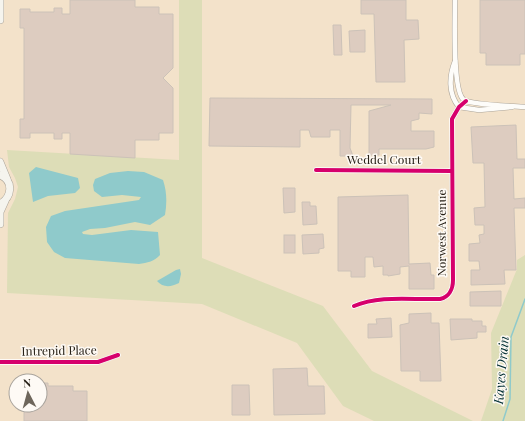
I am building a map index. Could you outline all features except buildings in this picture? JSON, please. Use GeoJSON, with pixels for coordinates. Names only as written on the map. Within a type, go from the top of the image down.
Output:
{"type":"FeatureCollection","features":[{"type":"Feature","properties":{"kind":"street"},"geometry":{"type":"LineString","coordinates":[[0,0],[0,20]]}},
{"type":"Feature","properties":{"kind":"street"},"geometry":{"type":"LineString","coordinates":[[455,0],[455,61],[459,93],[466,101],[525,106]]}},
{"type":"Feature","properties":{"kind":"street"},"geometry":{"type":"LineString","coordinates":[[455,61],[451,74],[451,89],[455,102],[459,107],[483,110],[517,106]]}},
{"type":"Feature","properties":{"kind":"street","name":"Norwest Avenue"},"geometry":{"type":"LineString","coordinates":[[354,306],[371,300],[440,300],[447,296],[453,284],[452,119],[459,107],[466,101]]}},
{"type":"Feature","properties":{"kind":"street"},"geometry":{"type":"LineString","coordinates":[[0,162],[10,188],[10,193],[2,202],[0,224]]}},
{"type":"Feature","properties":{"kind":"street","name":"Weddel Court"},"geometry":{"type":"LineString","coordinates":[[316,170],[452,171]]}},
{"type":"Feature","properties":{"kind":"street"},"geometry":{"type":"LineString","coordinates":[[0,175],[7,179]]}},
{"type":"Feature","properties":{"kind":"street","name":"Intrepid Place"},"geometry":{"type":"LineString","coordinates":[[0,362],[98,362],[118,355]]}},
{"type":"Feature","properties":{"kind":"shaded area"},"geometry":{"type":"Polygon","coordinates":[[[0,0],[525,0],[525,421],[0,421],[0,0]]]}},
{"type":"Feature","properties":{"kind":"green space"},"geometry":{"type":"Polygon","coordinates":[[[179,0],[202,0],[202,258],[323,306],[372,371],[473,421],[374,421],[343,406],[297,343],[202,304],[7,293],[8,213],[15,199],[18,187],[9,167],[7,150],[179,160],[179,0]]]}},
{"type":"Feature","properties":{"kind":"green space"},"geometry":{"type":"Polygon","coordinates":[[[525,255],[525,421],[481,421],[492,389],[491,333],[517,269],[517,260],[525,255]]]}},
{"type":"Feature","properties":{"kind":"water"},"geometry":{"type":"Polygon","coordinates":[[[36,167],[78,178],[80,188],[75,193],[48,196],[33,202],[29,173],[36,167]]]}},
{"type":"Feature","properties":{"kind":"water"},"geometry":{"type":"Polygon","coordinates":[[[128,171],[144,172],[163,180],[166,198],[165,215],[150,225],[135,222],[105,228],[90,229],[82,232],[83,234],[92,235],[131,230],[158,232],[160,255],[156,259],[139,264],[65,258],[54,252],[47,242],[46,227],[51,216],[65,211],[139,200],[141,197],[122,195],[102,197],[94,191],[93,185],[95,179],[110,173],[128,171]]]}},
{"type":"Feature","properties":{"kind":"water"},"geometry":{"type":"Polygon","coordinates":[[[180,269],[181,274],[179,283],[167,286],[162,285],[157,281],[176,270],[180,269]]]}},
{"type":"Feature","properties":{"kind":"waterway","name":"Kayes Drain"},"geometry":{"type":"LineString","coordinates":[[503,421],[510,399],[511,337],[525,299]]}},
{"type":"Feature","properties":{"kind":"cycle path"},"geometry":{"type":"LineString","coordinates":[[354,306],[374,300],[385,299],[440,299],[450,292],[453,280],[452,119],[459,107],[466,101]]}},
{"type":"Feature","properties":{"kind":"cycle path"},"geometry":{"type":"LineString","coordinates":[[316,170],[452,171]]}},
{"type":"Feature","properties":{"kind":"cycle path"},"geometry":{"type":"LineString","coordinates":[[0,362],[98,362],[118,355]]}}]}
